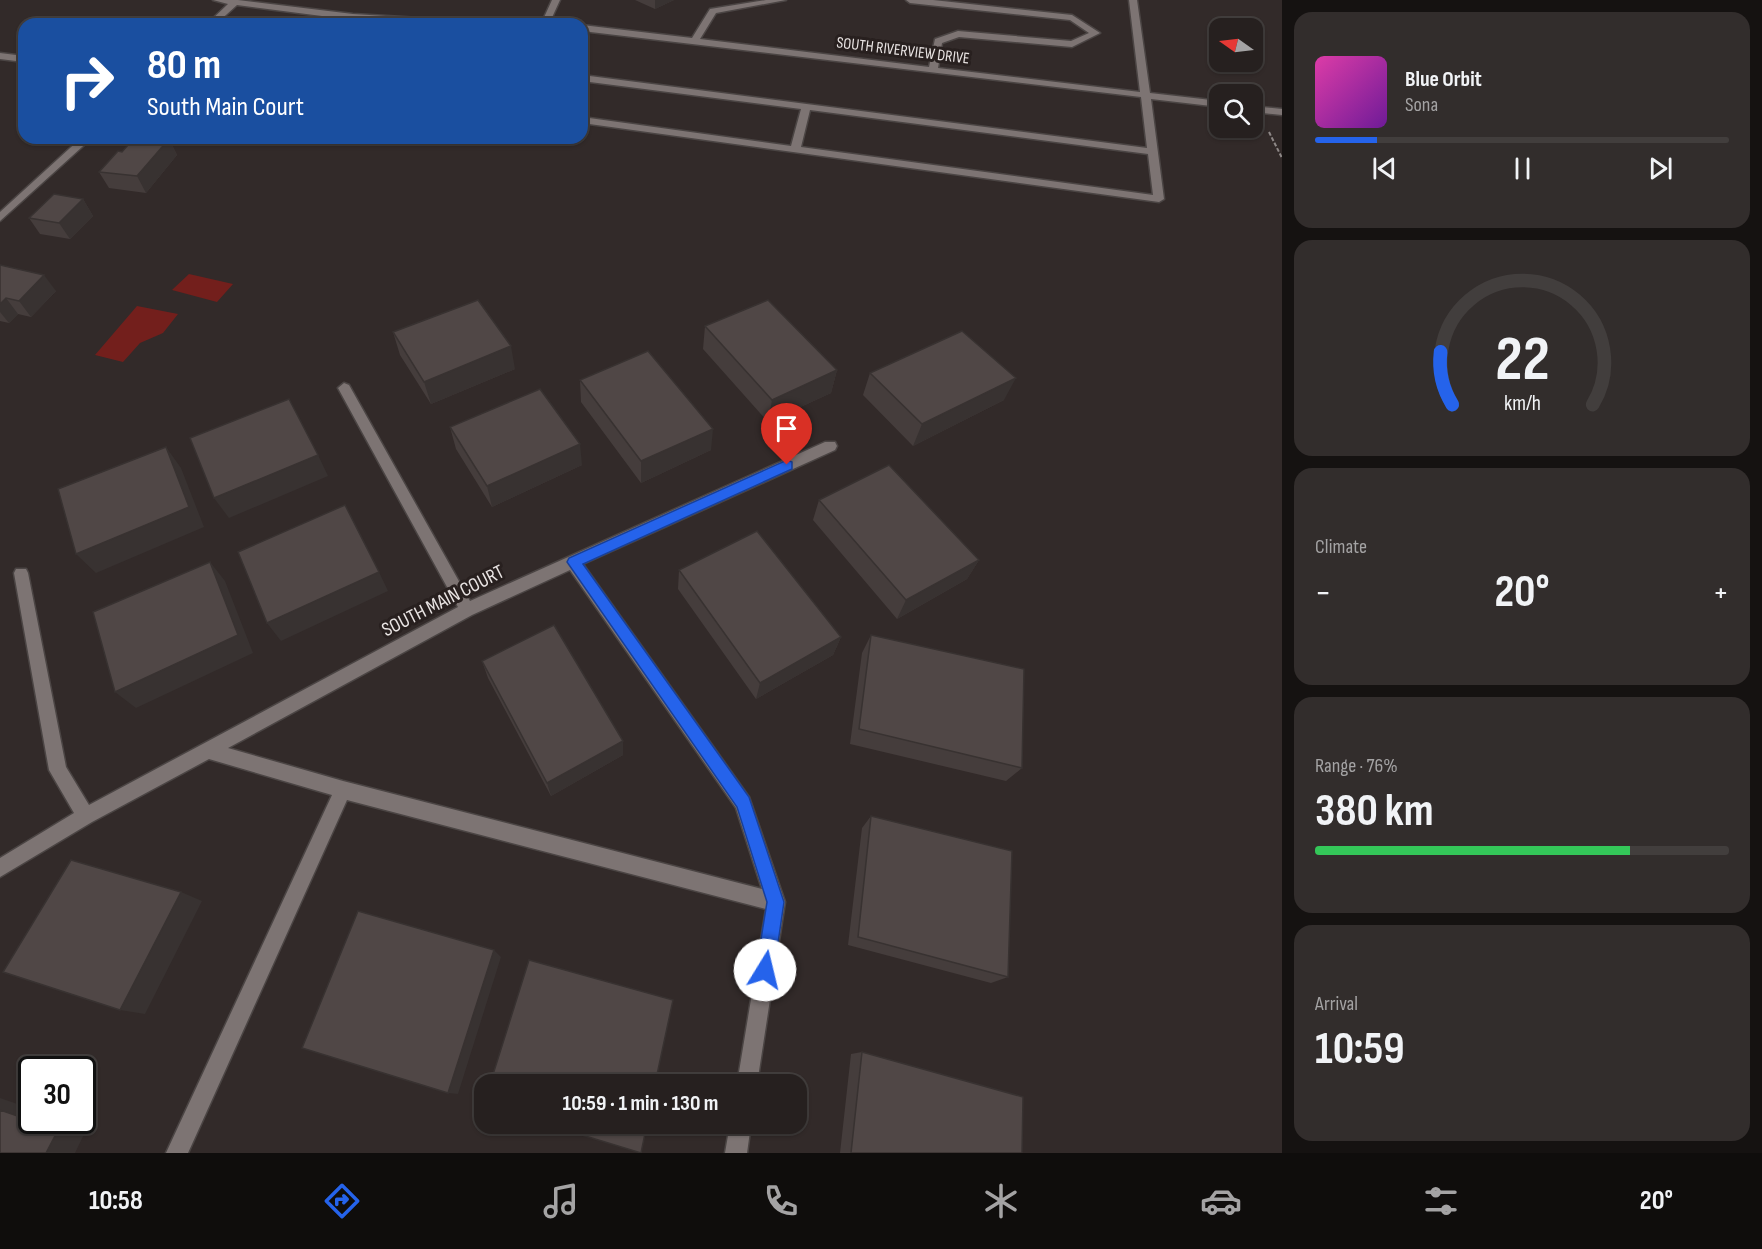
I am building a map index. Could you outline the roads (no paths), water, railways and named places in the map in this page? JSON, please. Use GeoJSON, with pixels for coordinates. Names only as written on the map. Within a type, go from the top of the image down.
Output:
{"type":"FeatureCollection","features":[{"type":"Feature","properties":{"kind":"street"},"geometry":{"type":"LineString","coordinates":[[217,0],[370,18]]}},
{"type":"Feature","properties":{"kind":"street"},"geometry":{"type":"LineString","coordinates":[[548,18],[556,0]]}},
{"type":"Feature","properties":{"kind":"street"},"geometry":{"type":"LineString","coordinates":[[695,41],[713,11],[782,0]]}},
{"type":"Feature","properties":{"kind":"street"},"geometry":{"type":"LineString","coordinates":[[910,0],[1072,18],[1096,33],[1072,44],[958,34],[938,41],[933,70]]}},
{"type":"Feature","properties":{"kind":"street"},"geometry":{"type":"LineString","coordinates":[[588,121],[1159,199],[1133,0]]}},
{"type":"Feature","properties":{"kind":"street"},"geometry":{"type":"LineString","coordinates":[[218,18],[234,3]]}},
{"type":"Feature","properties":{"kind":"street","name":"SOUTH RIVERVIEW DRIVE"},"geometry":{"type":"LineString","coordinates":[[588,29],[1209,103]]}},
{"type":"Feature","properties":{"kind":"street"},"geometry":{"type":"LineString","coordinates":[[0,56],[18,58]]}},
{"type":"Feature","properties":{"kind":"street"},"geometry":{"type":"LineString","coordinates":[[588,79],[1153,152]]}},
{"type":"Feature","properties":{"kind":"street"},"geometry":{"type":"LineString","coordinates":[[795,149],[806,107]]}},
{"type":"Feature","properties":{"kind":"street"},"geometry":{"type":"LineString","coordinates":[[1263,110],[1282,112]]}},
{"type":"Feature","properties":{"kind":"street"},"geometry":{"type":"LineString","coordinates":[[0,218],[80,144]]}},
{"type":"Feature","properties":{"kind":"street"},"geometry":{"type":"LineString","coordinates":[[344,388],[467,610]]}},
{"type":"Feature","properties":{"kind":"street","name":"SOUTH MAIN COURT"},"geometry":{"type":"LineString","coordinates":[[0,868],[86,816],[467,610],[830,446]]}},
{"type":"Feature","properties":{"kind":"street"},"geometry":{"type":"LineString","coordinates":[[573,562],[743,803],[776,902],[749,1074]]}},
{"type":"Feature","properties":{"kind":"street"},"geometry":{"type":"LineString","coordinates":[[21,573],[58,770],[86,816]]}},
{"type":"Feature","properties":{"kind":"street"},"geometry":{"type":"LineString","coordinates":[[207,750],[343,790],[776,902]]}},
{"type":"Feature","properties":{"kind":"street"},"geometry":{"type":"LineString","coordinates":[[177,1153],[343,790]]}},
{"type":"Feature","properties":{"kind":"street"},"geometry":{"type":"LineString","coordinates":[[736,1153],[739,1134]]}}]}
